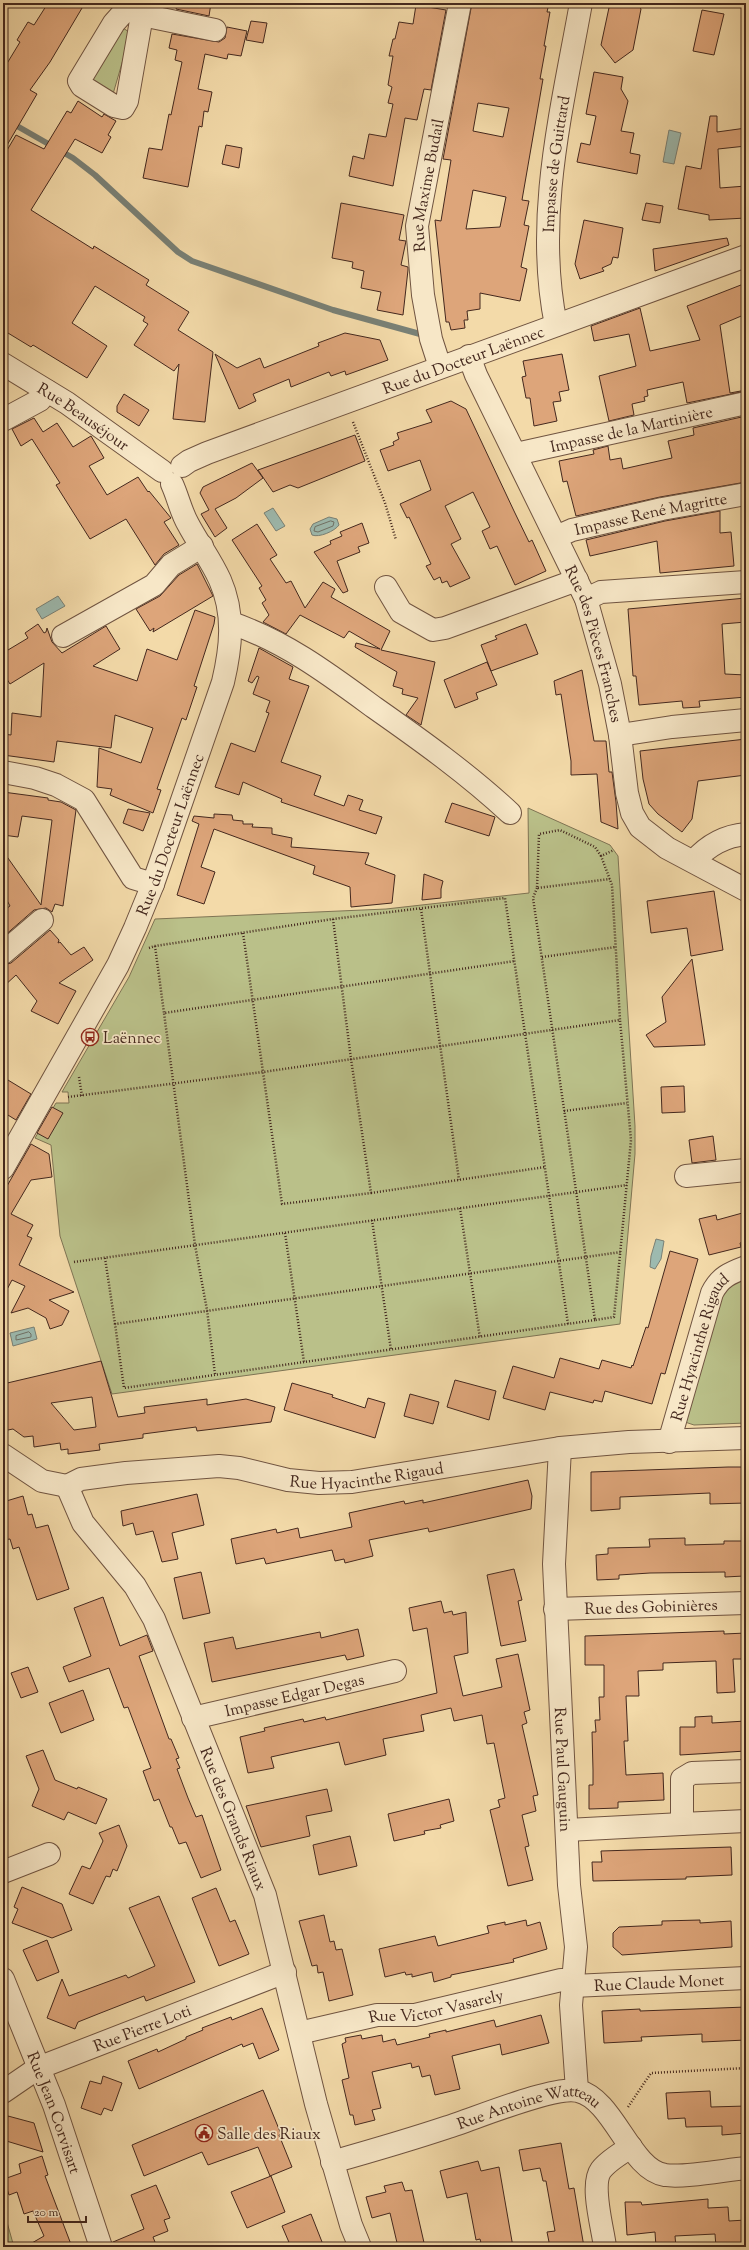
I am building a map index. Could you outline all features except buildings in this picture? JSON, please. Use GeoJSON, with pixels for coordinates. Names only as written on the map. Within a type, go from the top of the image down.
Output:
{"type":"FeatureCollection","features":[{"type":"Feature","properties":{"kind":"street","name":"Rue Maxime Budail"},"geometry":{"type":"LineString","coordinates":[[440,367],[431,339],[423,295],[417,226],[460,3]]}},
{"type":"Feature","properties":{"kind":"street","name":"Impasse de Guittard"},"geometry":{"type":"LineString","coordinates":[[556,325],[549,292],[547,239],[553,160],[581,3]]}},
{"type":"Feature","properties":{"kind":"street"},"geometry":{"type":"LineString","coordinates":[[139,7],[215,30]]}},
{"type":"Feature","properties":{"kind":"street","name":"Rue du Docteur Laënnec"},"geometry":{"type":"LineString","coordinates":[[3,1168],[49,1090],[118,965],[153,884],[223,682],[231,652],[231,623],[221,581],[202,546],[187,523],[172,474],[189,461],[207,453],[746,256]]}},
{"type":"Feature","properties":{"kind":"street","name":"Rue des Pièces Franches"},"geometry":{"type":"LineString","coordinates":[[469,356],[476,375],[582,589],[610,684],[620,735],[627,793],[632,813],[640,827],[667,848],[746,890]]}},
{"type":"Feature","properties":{"kind":"street","name":"Rue Beauséjour"},"geometry":{"type":"LineString","coordinates":[[3,364],[47,391],[172,474]]}},
{"type":"Feature","properties":{"kind":"street"},"geometry":{"type":"LineString","coordinates":[[3,420],[40,400],[47,391]]}},
{"type":"Feature","properties":{"kind":"street","name":"Impasse de la Martinière"},"geometry":{"type":"LineString","coordinates":[[516,454],[746,403]]}},
{"type":"Feature","properties":{"kind":"street","name":"Impasse René Magritte"},"geometry":{"type":"LineString","coordinates":[[556,537],[572,530],[662,509],[746,494]]}},
{"type":"Feature","properties":{"kind":"street"},"geometry":{"type":"LineString","coordinates":[[63,636],[154,585],[171,565],[202,546]]}},
{"type":"Feature","properties":{"kind":"street"},"geometry":{"type":"LineString","coordinates":[[386,587],[401,612],[433,630],[445,628],[582,589],[602,592],[746,582]]}},
{"type":"Feature","properties":{"kind":"street"},"geometry":{"type":"LineString","coordinates":[[231,623],[268,638],[307,659],[469,776],[510,813]]}},
{"type":"Feature","properties":{"kind":"street"},"geometry":{"type":"LineString","coordinates":[[620,735],[672,727],[746,720]]}},
{"type":"Feature","properties":{"kind":"street"},"geometry":{"type":"LineString","coordinates":[[3,772],[35,778],[56,785],[84,800],[133,878],[153,884]]}},
{"type":"Feature","properties":{"kind":"street"},"geometry":{"type":"LineString","coordinates":[[694,861],[717,841],[734,835],[746,834]]}},
{"type":"Feature","properties":{"kind":"street"},"geometry":{"type":"LineString","coordinates":[[3,953],[42,920]]}},
{"type":"Feature","properties":{"kind":"street"},"geometry":{"type":"LineString","coordinates":[[686,1176],[746,1170]]}},
{"type":"Feature","properties":{"kind":"street","name":"Rue Hyacinthe Rigaud"},"geometry":{"type":"LineString","coordinates":[[669,1442],[712,1293],[721,1278],[729,1273],[746,1267]]}},
{"type":"Feature","properties":{"kind":"street","name":"Rue Hyacinthe Rigaud"},"geometry":{"type":"LineString","coordinates":[[67,1486],[81,1479],[204,1466],[239,1468],[288,1480],[319,1483],[352,1482],[560,1448],[629,1442],[669,1442],[746,1438]]}},
{"type":"Feature","properties":{"kind":"street","name":"Rue Paul Gauguin"},"geometry":{"type":"LineString","coordinates":[[560,1448],[554,1547],[555,1609],[569,1885],[576,1947],[571,2005],[577,2090]]}},
{"type":"Feature","properties":{"kind":"street"},"geometry":{"type":"LineString","coordinates":[[3,1455],[42,1481],[67,1486]]}},
{"type":"Feature","properties":{"kind":"street","name":"Rue des Grands Riaux"},"geometry":{"type":"LineString","coordinates":[[67,1486],[84,1523],[135,1586],[154,1619],[265,1895],[285,1972],[305,2062],[332,2162],[351,2225],[360,2247]]}},
{"type":"Feature","properties":{"kind":"street","name":"Rue des Gobinières"},"geometry":{"type":"LineString","coordinates":[[555,1609],[746,1604]]}},
{"type":"Feature","properties":{"kind":"street","name":"Impasse Edgar Degas"},"geometry":{"type":"LineString","coordinates":[[193,1718],[395,1671]]}},
{"type":"Feature","properties":{"kind":"street"},"geometry":{"type":"LineString","coordinates":[[682,1824],[682,1779],[692,1773],[746,1771]]}},
{"type":"Feature","properties":{"kind":"street"},"geometry":{"type":"LineString","coordinates":[[567,1830],[746,1821]]}},
{"type":"Feature","properties":{"kind":"street"},"geometry":{"type":"LineString","coordinates":[[3,1889],[7,1870],[49,1854]]}},
{"type":"Feature","properties":{"kind":"street","name":"Rue Pierre Loti"},"geometry":{"type":"LineString","coordinates":[[3,2092],[38,2068],[285,1972]]}},
{"type":"Feature","properties":{"kind":"street","name":"Rue Claude Monet"},"geometry":{"type":"LineString","coordinates":[[573,1983],[746,1978]]}},
{"type":"Feature","properties":{"kind":"street","name":"Rue Jean Corvisart"},"geometry":{"type":"LineString","coordinates":[[3,1979],[54,2105],[100,2247]]}},
{"type":"Feature","properties":{"kind":"street","name":"Rue Victor Vasarely"},"geometry":{"type":"LineString","coordinates":[[299,2033],[377,2014],[415,2015],[561,1980],[573,1983]]}},
{"type":"Feature","properties":{"kind":"street","name":"Rue Antoine Watteau"},"geometry":{"type":"LineString","coordinates":[[332,2162],[448,2127],[548,2094],[577,2090],[592,2097],[631,2147],[648,2166],[663,2175],[746,2168]]}},
{"type":"Feature","properties":{"kind":"street"},"geometry":{"type":"LineString","coordinates":[[605,2247],[596,2191],[600,2170],[631,2147]]}},
{"type":"Feature","properties":{"kind":"path"},"geometry":{"type":"LineString","coordinates":[[352,418],[385,503],[396,540]]}},
{"type":"Feature","properties":{"kind":"path"},"geometry":{"type":"LineString","coordinates":[[105,1258],[124,1388],[215,1374],[480,1338],[568,1324],[595,1320],[614,1317],[631,1140],[620,1020],[612,884],[595,847],[560,830],[539,834],[537,888],[534,898],[595,1320]]}},
{"type":"Feature","properties":{"kind":"path"},"geometry":{"type":"LineString","coordinates":[[600,856],[614,850]]}},
{"type":"Feature","properties":{"kind":"path"},"geometry":{"type":"LineString","coordinates":[[537,888],[610,879]]}},
{"type":"Feature","properties":{"kind":"path"},"geometry":{"type":"LineString","coordinates":[[148,949],[155,946],[333,919],[505,898],[568,1324]]}},
{"type":"Feature","properties":{"kind":"path"},"geometry":{"type":"LineString","coordinates":[[421,909],[459,1180]]}},
{"type":"Feature","properties":{"kind":"path"},"geometry":{"type":"LineString","coordinates":[[333,919],[351,1059],[371,1193]]}},
{"type":"Feature","properties":{"kind":"path"},"geometry":{"type":"LineString","coordinates":[[243,933],[282,1204],[371,1193],[545,1167]]}},
{"type":"Feature","properties":{"kind":"path"},"geometry":{"type":"LineString","coordinates":[[155,946],[195,1246],[207,1310],[215,1374]]}},
{"type":"Feature","properties":{"kind":"path"},"geometry":{"type":"LineString","coordinates":[[542,957],[616,947]]}},
{"type":"Feature","properties":{"kind":"path"},"geometry":{"type":"LineString","coordinates":[[164,1013],[515,961]]}},
{"type":"Feature","properties":{"kind":"path"},"geometry":{"type":"LineString","coordinates":[[49,1090],[61,1097],[82,1096],[174,1082],[263,1072],[620,1020]]}},
{"type":"Feature","properties":{"kind":"path"},"geometry":{"type":"LineString","coordinates":[[80,1071],[78,1079],[82,1096]]}},
{"type":"Feature","properties":{"kind":"path"},"geometry":{"type":"LineString","coordinates":[[564,1111],[627,1103]]}},
{"type":"Feature","properties":{"kind":"path"},"geometry":{"type":"LineString","coordinates":[[74,1262],[627,1185]]}},
{"type":"Feature","properties":{"kind":"path"},"geometry":{"type":"LineString","coordinates":[[460,1208],[480,1338]]}},
{"type":"Feature","properties":{"kind":"path"},"geometry":{"type":"LineString","coordinates":[[372,1220],[391,1350]]}},
{"type":"Feature","properties":{"kind":"path"},"geometry":{"type":"LineString","coordinates":[[284,1233],[304,1362]]}},
{"type":"Feature","properties":{"kind":"path"},"geometry":{"type":"LineString","coordinates":[[115,1324],[470,1272],[621,1252]]}},
{"type":"Feature","properties":{"kind":"path"},"geometry":{"type":"LineString","coordinates":[[616,2126],[651,2072],[746,2068]]}},
{"type":"Feature","properties":{"kind":"green space"},"geometry":{"type":"Polygon","coordinates":[[[123,28],[129,32],[129,39],[113,94],[90,81],[123,28]]]}},
{"type":"Feature","properties":{"kind":"green space"},"geometry":{"type":"Polygon","coordinates":[[[528,808],[610,845],[618,856],[635,1126],[635,1154],[620,1324],[112,1394],[60,1236],[51,1145],[35,1138],[56,1103],[69,1103],[68,1092],[62,1092],[129,977],[155,919],[386,909],[529,893],[528,808]]]}},
{"type":"Feature","properties":{"kind":"green space"},"geometry":{"type":"Polygon","coordinates":[[[746,1276],[746,1423],[694,1425],[685,1422],[718,1292],[746,1276]]]}},
{"type":"Feature","properties":{"kind":"green space"},"geometry":{"type":"Polygon","coordinates":[[[3,2208],[14,2247],[3,2247],[3,2208]]]}},
{"type":"Feature","properties":{"kind":"water"},"geometry":{"type":"Polygon","coordinates":[[[669,130],[681,133],[674,164],[663,162],[669,130]]]}},
{"type":"Feature","properties":{"kind":"water"},"geometry":{"type":"Polygon","coordinates":[[[273,508],[285,526],[276,531],[264,513],[273,508]]]}},
{"type":"Feature","properties":{"kind":"water"},"geometry":{"type":"Polygon","coordinates":[[[329,517],[337,519],[339,525],[331,532],[323,535],[312,535],[310,529],[313,524],[329,517]]]}},
{"type":"Feature","properties":{"kind":"water"},"geometry":{"type":"Polygon","coordinates":[[[58,596],[65,606],[42,619],[36,609],[58,596]]]}},
{"type":"Feature","properties":{"kind":"water"},"geometry":{"type":"Polygon","coordinates":[[[656,1239],[664,1241],[661,1259],[655,1269],[650,1267],[651,1256],[656,1239]]]}},
{"type":"Feature","properties":{"kind":"water"},"geometry":{"type":"Polygon","coordinates":[[[34,1327],[37,1339],[13,1346],[10,1333],[34,1327]]]}},
{"type":"Feature","properties":{"kind":"waterway"},"geometry":{"type":"LineString","coordinates":[[3,118],[73,158],[95,175],[178,252],[192,261],[333,310],[420,334]]}},
{"type":"Feature","properties":{"kind":"place","name":"Laënnec"},"geometry":{"type":"Point","coordinates":[90,1037]}},
{"type":"Feature","properties":{"kind":"place","name":"Salle des Riaux"},"geometry":{"type":"Point","coordinates":[204,2133]}}]}
